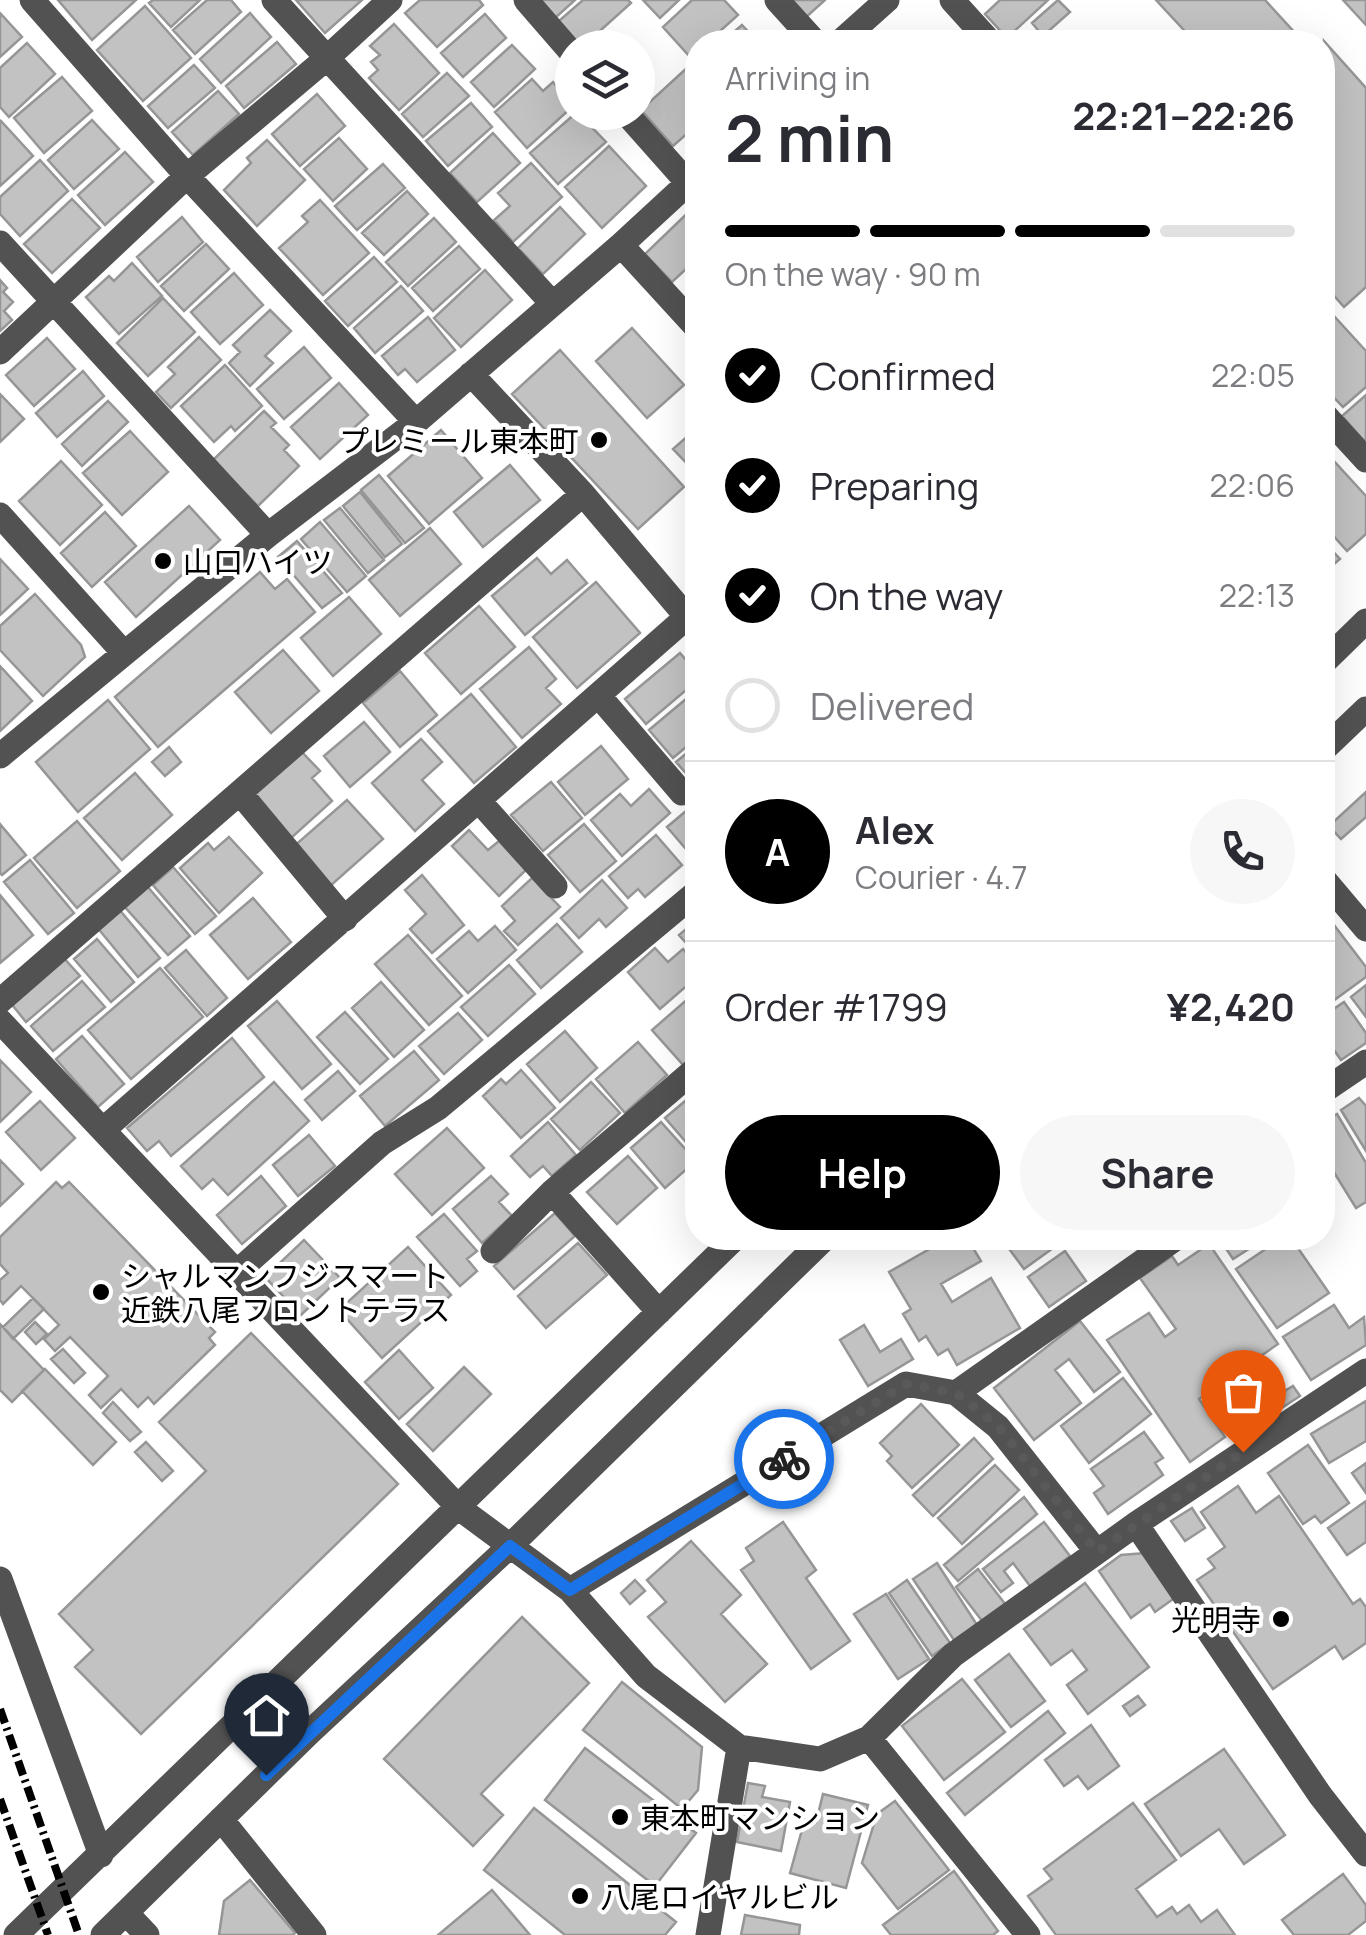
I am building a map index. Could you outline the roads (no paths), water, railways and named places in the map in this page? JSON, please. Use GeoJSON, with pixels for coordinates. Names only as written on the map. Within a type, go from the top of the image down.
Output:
{"type":"FeatureCollection","features":[{"type":"Feature","properties":{"kind":"street"},"geometry":{"type":"LineString","coordinates":[[32,0],[187,176],[416,422]]}},
{"type":"Feature","properties":{"kind":"street"},"geometry":{"type":"LineString","coordinates":[[274,0],[552,303]]}},
{"type":"Feature","properties":{"kind":"street"},"geometry":{"type":"LineString","coordinates":[[0,352],[187,176],[390,0]]}},
{"type":"Feature","properties":{"kind":"street"},"geometry":{"type":"LineString","coordinates":[[526,0],[555,33]]}},
{"type":"Feature","properties":{"kind":"street"},"geometry":{"type":"LineString","coordinates":[[776,0],[804,30]]}},
{"type":"Feature","properties":{"kind":"street"},"geometry":{"type":"LineString","coordinates":[[853,30],[887,0]]}},
{"type":"Feature","properties":{"kind":"street"},"geometry":{"type":"LineString","coordinates":[[952,0],[979,30]]}},
{"type":"Feature","properties":{"kind":"street"},"geometry":{"type":"LineString","coordinates":[[643,130],[685,171]]}},
{"type":"Feature","properties":{"kind":"street"},"geometry":{"type":"LineString","coordinates":[[0,756],[268,534],[416,422],[685,185]]}},
{"type":"Feature","properties":{"kind":"street"},"geometry":{"type":"LineString","coordinates":[[0,244],[268,534]]}},
{"type":"Feature","properties":{"kind":"street"},"geometry":{"type":"LineString","coordinates":[[620,245],[685,315]]}},
{"type":"Feature","properties":{"kind":"street"},"geometry":{"type":"LineString","coordinates":[[471,374],[583,494],[685,614]]}},
{"type":"Feature","properties":{"kind":"street"},"geometry":{"type":"LineString","coordinates":[[1335,426],[1366,460]]}},
{"type":"Feature","properties":{"kind":"street"},"geometry":{"type":"LineString","coordinates":[[0,1000],[583,494]]}},
{"type":"Feature","properties":{"kind":"street"},"geometry":{"type":"LineString","coordinates":[[0,515],[124,653]]}},
{"type":"Feature","properties":{"kind":"street"},"geometry":{"type":"LineString","coordinates":[[1335,651],[1366,620]]}},
{"type":"Feature","properties":{"kind":"street"},"geometry":{"type":"LineString","coordinates":[[104,1129],[598,696],[685,628]]}},
{"type":"Feature","properties":{"kind":"street"},"geometry":{"type":"LineString","coordinates":[[598,696],[682,793]]}},
{"type":"Feature","properties":{"kind":"street"},"geometry":{"type":"LineString","coordinates":[[1335,738],[1366,708]]}},
{"type":"Feature","properties":{"kind":"street"},"geometry":{"type":"LineString","coordinates":[[240,793],[345,919]]}},
{"type":"Feature","properties":{"kind":"street"},"geometry":{"type":"LineString","coordinates":[[480,800],[555,886]]}},
{"type":"Feature","properties":{"kind":"street"},"geometry":{"type":"LineString","coordinates":[[1335,893],[1366,929]]}},
{"type":"Feature","properties":{"kind":"street"},"geometry":{"type":"LineString","coordinates":[[238,1271],[382,1143],[438,1108],[685,902]]}},
{"type":"Feature","properties":{"kind":"street"},"geometry":{"type":"LineString","coordinates":[[0,1021],[459,1508],[570,1590],[646,1676],[739,1747],[820,1759],[869,1738],[952,1655],[1136,1524],[1366,1371]]}},
{"type":"Feature","properties":{"kind":"street"},"geometry":{"type":"LineString","coordinates":[[1335,1083],[1366,1062]]}},
{"type":"Feature","properties":{"kind":"street"},"geometry":{"type":"LineString","coordinates":[[493,1251],[552,1192],[685,1078]]}},
{"type":"Feature","properties":{"kind":"street"},"geometry":{"type":"LineString","coordinates":[[552,1192],[659,1312]]}},
{"type":"Feature","properties":{"kind":"street"},"geometry":{"type":"LineString","coordinates":[[16,1935],[723,1250]]}},
{"type":"Feature","properties":{"kind":"street"},"geometry":{"type":"LineString","coordinates":[[103,1935],[814,1250]]}},
{"type":"Feature","properties":{"kind":"street"},"geometry":{"type":"LineString","coordinates":[[956,1393],[1159,1250]]}},
{"type":"Feature","properties":{"kind":"street"},"geometry":{"type":"LineString","coordinates":[[570,1590],[906,1384],[956,1393],[998,1426],[1097,1552]]}},
{"type":"Feature","properties":{"kind":"street"},"geometry":{"type":"LineString","coordinates":[[1136,1524],[1320,1795],[1366,1854]]}},
{"type":"Feature","properties":{"kind":"street"},"geometry":{"type":"LineString","coordinates":[[0,1578],[102,1855]]}},
{"type":"Feature","properties":{"kind":"street"},"geometry":{"type":"LineString","coordinates":[[869,1738],[1028,1935]]}},
{"type":"Feature","properties":{"kind":"street"},"geometry":{"type":"LineString","coordinates":[[708,1935],[739,1747]]}},
{"type":"Feature","properties":{"kind":"street"},"geometry":{"type":"LineString","coordinates":[[222,1819],[314,1935]]}},
{"type":"Feature","properties":{"kind":"street"},"geometry":{"type":"LineString","coordinates":[[126,1913],[148,1935]]}},
{"type":"Feature","properties":{"kind":"railway"},"geometry":{"type":"LineString","coordinates":[[0,1709],[79,1935]]}},
{"type":"Feature","properties":{"kind":"railway"},"geometry":{"type":"LineString","coordinates":[[0,1799],[48,1935]]}},
{"type":"Feature","properties":{"kind":"place","name":"プレミール東本町"},"geometry":{"type":"Point","coordinates":[599,440]}},
{"type":"Feature","properties":{"kind":"place","name":"山口ハイツ"},"geometry":{"type":"Point","coordinates":[163,561]}},
{"type":"Feature","properties":{"kind":"place","name":"シャルマンフジスマート 近鉄八尾フロントテラス"},"geometry":{"type":"Point","coordinates":[101,1292]}},
{"type":"Feature","properties":{"kind":"place","name":"光明寺"},"geometry":{"type":"Point","coordinates":[1281,1619]}},
{"type":"Feature","properties":{"kind":"place","name":"東本町マンション"},"geometry":{"type":"Point","coordinates":[620,1817]}},
{"type":"Feature","properties":{"kind":"place","name":"八尾ロイヤルビル"},"geometry":{"type":"Point","coordinates":[580,1896]}}]}
